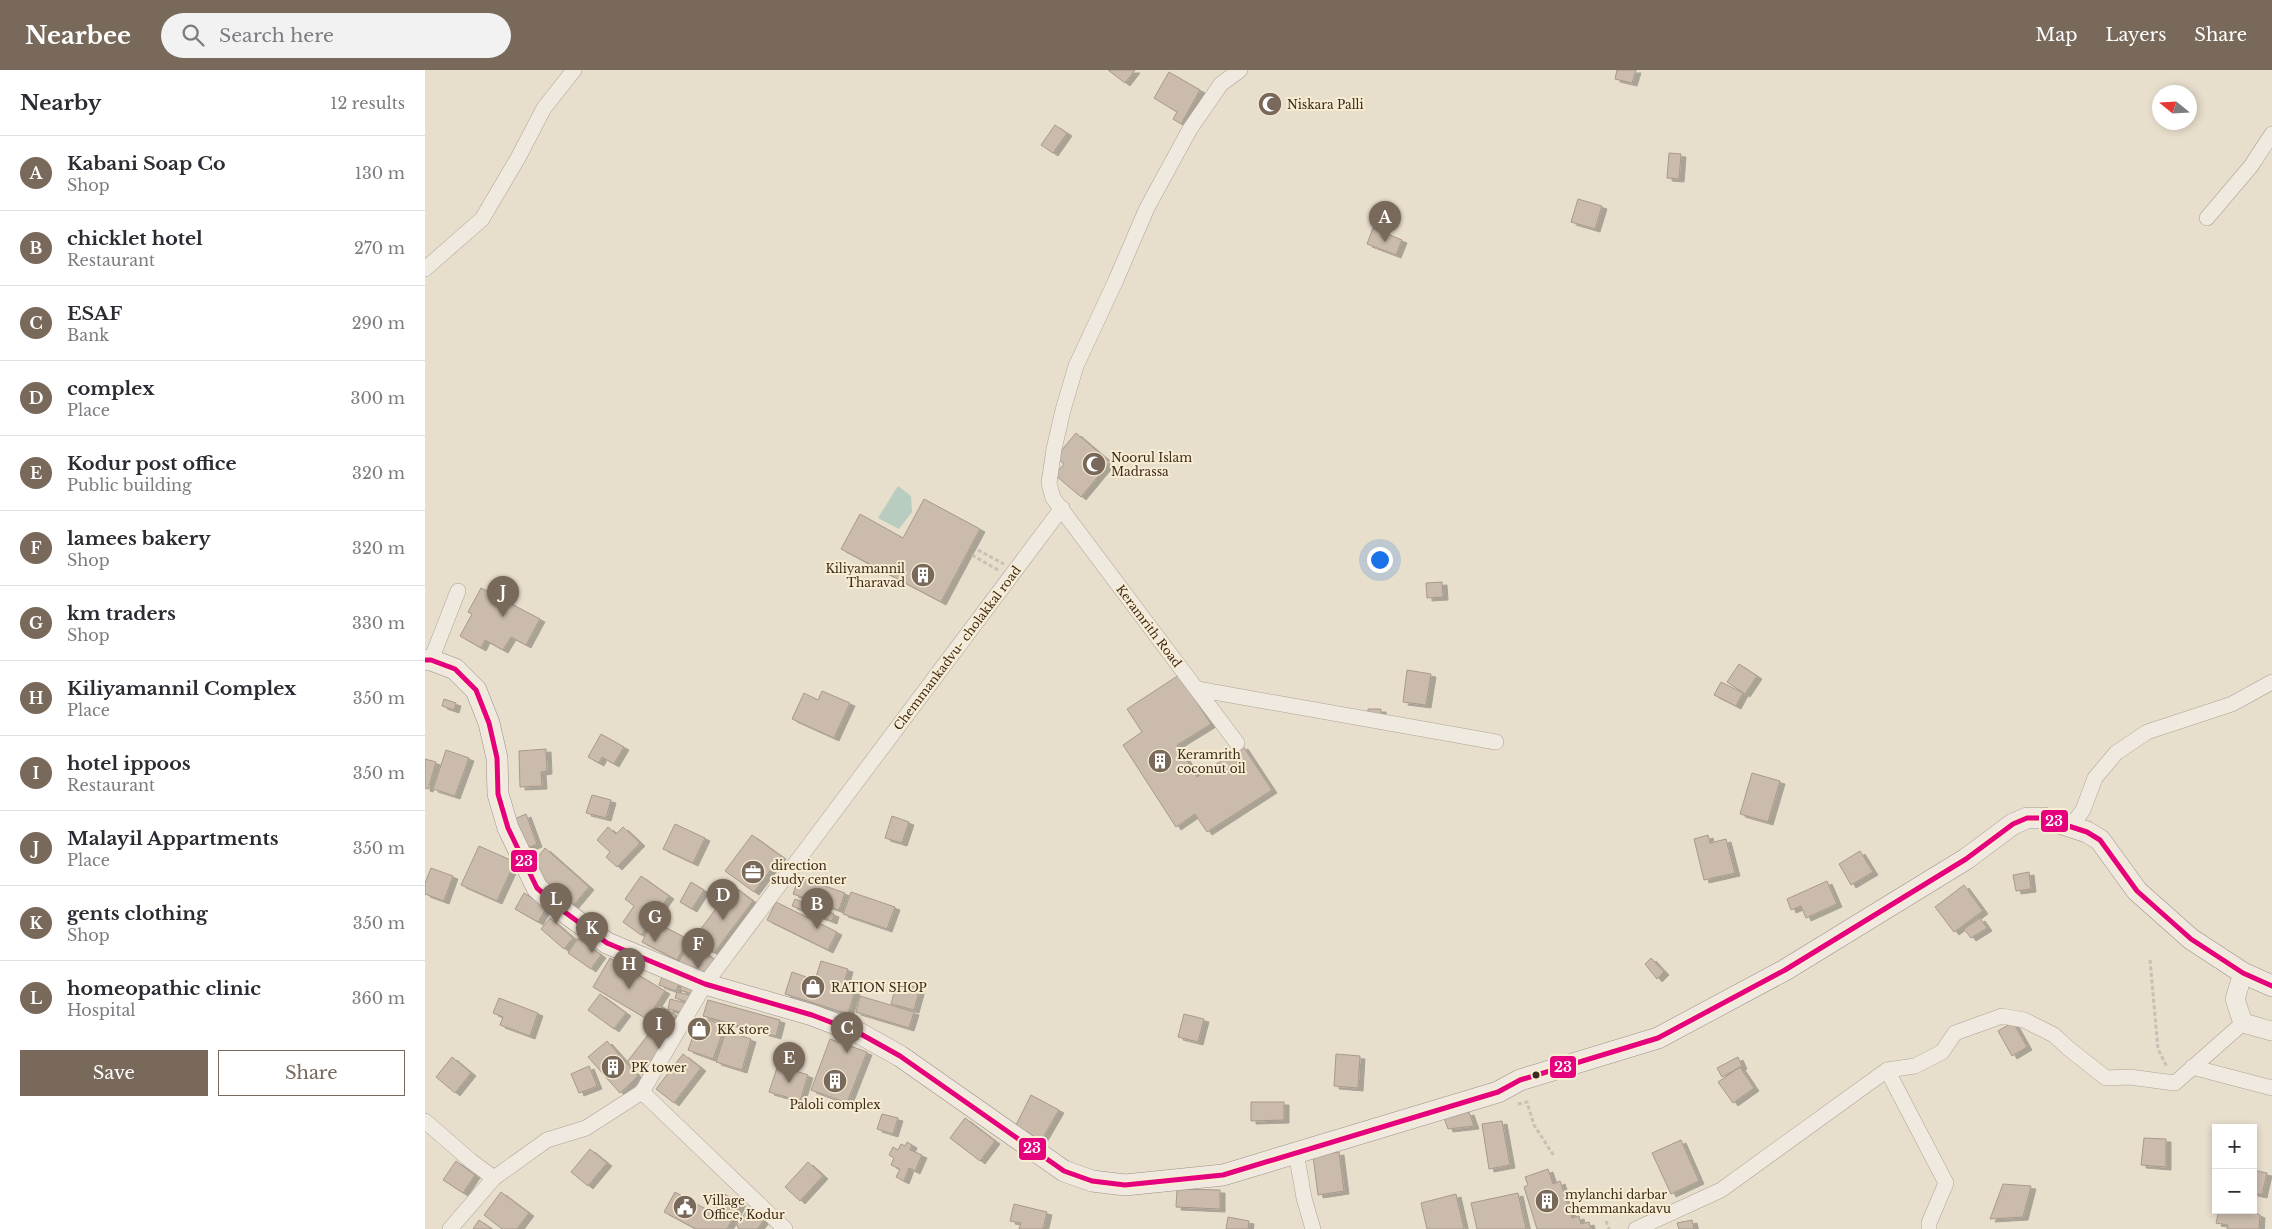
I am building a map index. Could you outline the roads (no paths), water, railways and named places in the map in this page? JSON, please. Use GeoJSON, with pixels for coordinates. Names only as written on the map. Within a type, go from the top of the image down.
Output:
{"type":"FeatureCollection","features":[{"type":"Feature","properties":{"kind":"main road"},"geometry":{"type":"LineString","coordinates":[[428,660],[455,669],[476,690],[489,723],[497,758],[498,794],[506,820],[537,888],[566,913],[607,943],[705,984],[812,1015],[859,1033],[900,1056],[1065,1171],[1092,1181],[1125,1186],[1223,1175],[1493,1094],[1519,1080],[1658,1038],[1785,970],[1966,859],[2013,824],[2027,818],[2044,818],[2071,826],[2087,832],[2100,840],[2137,891],[2191,940],[2243,973],[2272,986]]}},
{"type":"Feature","properties":{"kind":"street"},"geometry":{"type":"LineString","coordinates":[[425,269],[482,219],[518,158],[544,108],[574,70]]}},
{"type":"Feature","properties":{"kind":"street"},"geometry":{"type":"LineString","coordinates":[[1062,508],[1053,498],[1049,483],[1063,410],[1076,366],[1147,208],[1190,129],[1221,84],[1240,70]]}},
{"type":"Feature","properties":{"kind":"street"},"geometry":{"type":"LineString","coordinates":[[2207,218],[2251,166],[2272,134]]}},
{"type":"Feature","properties":{"kind":"street","name":"Chemmankadvu- cholakkal road"},"geometry":{"type":"LineString","coordinates":[[642,1092],[705,984],[1062,508]]}},
{"type":"Feature","properties":{"kind":"street","name":"Keramrith Road"},"geometry":{"type":"LineString","coordinates":[[1062,508],[1237,743]]}},
{"type":"Feature","properties":{"kind":"street"},"geometry":{"type":"LineString","coordinates":[[428,660],[458,591]]}},
{"type":"Feature","properties":{"kind":"street"},"geometry":{"type":"LineString","coordinates":[[2071,826],[2083,810],[2095,778],[2116,753],[2147,732],[2232,704],[2272,682]]}},
{"type":"Feature","properties":{"kind":"street"},"geometry":{"type":"LineString","coordinates":[[1197,689],[1496,742]]}},
{"type":"Feature","properties":{"kind":"street"},"geometry":{"type":"LineString","coordinates":[[2243,973],[2235,999],[2243,1023]]}},
{"type":"Feature","properties":{"kind":"street"},"geometry":{"type":"LineString","coordinates":[[1636,1229],[1721,1190],[1887,1070],[1915,1066],[1941,1052],[1955,1033],[2002,1016],[2024,1020],[2054,1035],[2106,1078],[2129,1077],[2175,1083],[2243,1023]]}},
{"type":"Feature","properties":{"kind":"street"},"geometry":{"type":"LineString","coordinates":[[2243,1023],[2272,1031]]}},
{"type":"Feature","properties":{"kind":"street"},"geometry":{"type":"LineString","coordinates":[[2192,1067],[2272,1088]]}},
{"type":"Feature","properties":{"kind":"street"},"geometry":{"type":"LineString","coordinates":[[1887,1070],[1946,1183],[1929,1223],[1929,1229]]}},
{"type":"Feature","properties":{"kind":"street"},"geometry":{"type":"LineString","coordinates":[[451,1229],[493,1178],[547,1140],[586,1128],[642,1092],[785,1229]]}},
{"type":"Feature","properties":{"kind":"street"},"geometry":{"type":"LineString","coordinates":[[425,1120],[493,1178]]}},
{"type":"Feature","properties":{"kind":"street"},"geometry":{"type":"LineString","coordinates":[[1296,1152],[1304,1198],[1313,1229]]}},
{"type":"Feature","properties":{"kind":"place","name":"Niskara Palli"},"geometry":{"type":"Point","coordinates":[1270,104]}},
{"type":"Feature","properties":{"kind":"place","name":"Kabani Soap Co"},"geometry":{"type":"Point","coordinates":[1385,242]}},
{"type":"Feature","properties":{"kind":"place","name":"Noorul Islam Madrassa"},"geometry":{"type":"Point","coordinates":[1094,464]}},
{"type":"Feature","properties":{"kind":"place","name":"Kiliyamannil Tharavad"},"geometry":{"type":"Point","coordinates":[923,575]}},
{"type":"Feature","properties":{"kind":"place","name":"Malayil Appartments"},"geometry":{"type":"Point","coordinates":[503,617]}},
{"type":"Feature","properties":{"kind":"place","name":"Keramrith coconut oil"},"geometry":{"type":"Point","coordinates":[1160,761]}},
{"type":"Feature","properties":{"kind":"place","name":"direction study center"},"geometry":{"type":"Point","coordinates":[753,872]}},
{"type":"Feature","properties":{"kind":"place","name":"complex"},"geometry":{"type":"Point","coordinates":[723,920]}},
{"type":"Feature","properties":{"kind":"place","name":"homeopathic clinic"},"geometry":{"type":"Point","coordinates":[556,924]}},
{"type":"Feature","properties":{"kind":"place","name":"chicklet hotel"},"geometry":{"type":"Point","coordinates":[817,929]}},
{"type":"Feature","properties":{"kind":"place","name":"km traders"},"geometry":{"type":"Point","coordinates":[655,942]}},
{"type":"Feature","properties":{"kind":"place","name":"gents clothing"},"geometry":{"type":"Point","coordinates":[592,953]}},
{"type":"Feature","properties":{"kind":"place","name":"lamees bakery"},"geometry":{"type":"Point","coordinates":[698,969]}},
{"type":"Feature","properties":{"kind":"place","name":"RATION SHOP"},"geometry":{"type":"Point","coordinates":[813,987]}},
{"type":"Feature","properties":{"kind":"place","name":"Kiliyamannil Complex"},"geometry":{"type":"Point","coordinates":[629,989]}},
{"type":"Feature","properties":{"kind":"place","name":"KK store"},"geometry":{"type":"Point","coordinates":[699,1029]}},
{"type":"Feature","properties":{"kind":"place","name":"hotel ippoos"},"geometry":{"type":"Point","coordinates":[659,1049]}},
{"type":"Feature","properties":{"kind":"place","name":"ESAF"},"geometry":{"type":"Point","coordinates":[847,1053]}},
{"type":"Feature","properties":{"kind":"place","name":"PK tower"},"geometry":{"type":"Point","coordinates":[613,1067]}},
{"type":"Feature","properties":{"kind":"place","name":"Paloli complex"},"geometry":{"type":"Point","coordinates":[835,1081]}},
{"type":"Feature","properties":{"kind":"place","name":"Kodur post office"},"geometry":{"type":"Point","coordinates":[789,1083]}},
{"type":"Feature","properties":{"kind":"place","name":"mylanchi darbar chemmankadavu"},"geometry":{"type":"Point","coordinates":[1547,1201]}},
{"type":"Feature","properties":{"kind":"place","name":"Village Office, Kodur"},"geometry":{"type":"Point","coordinates":[685,1207]}}]}
